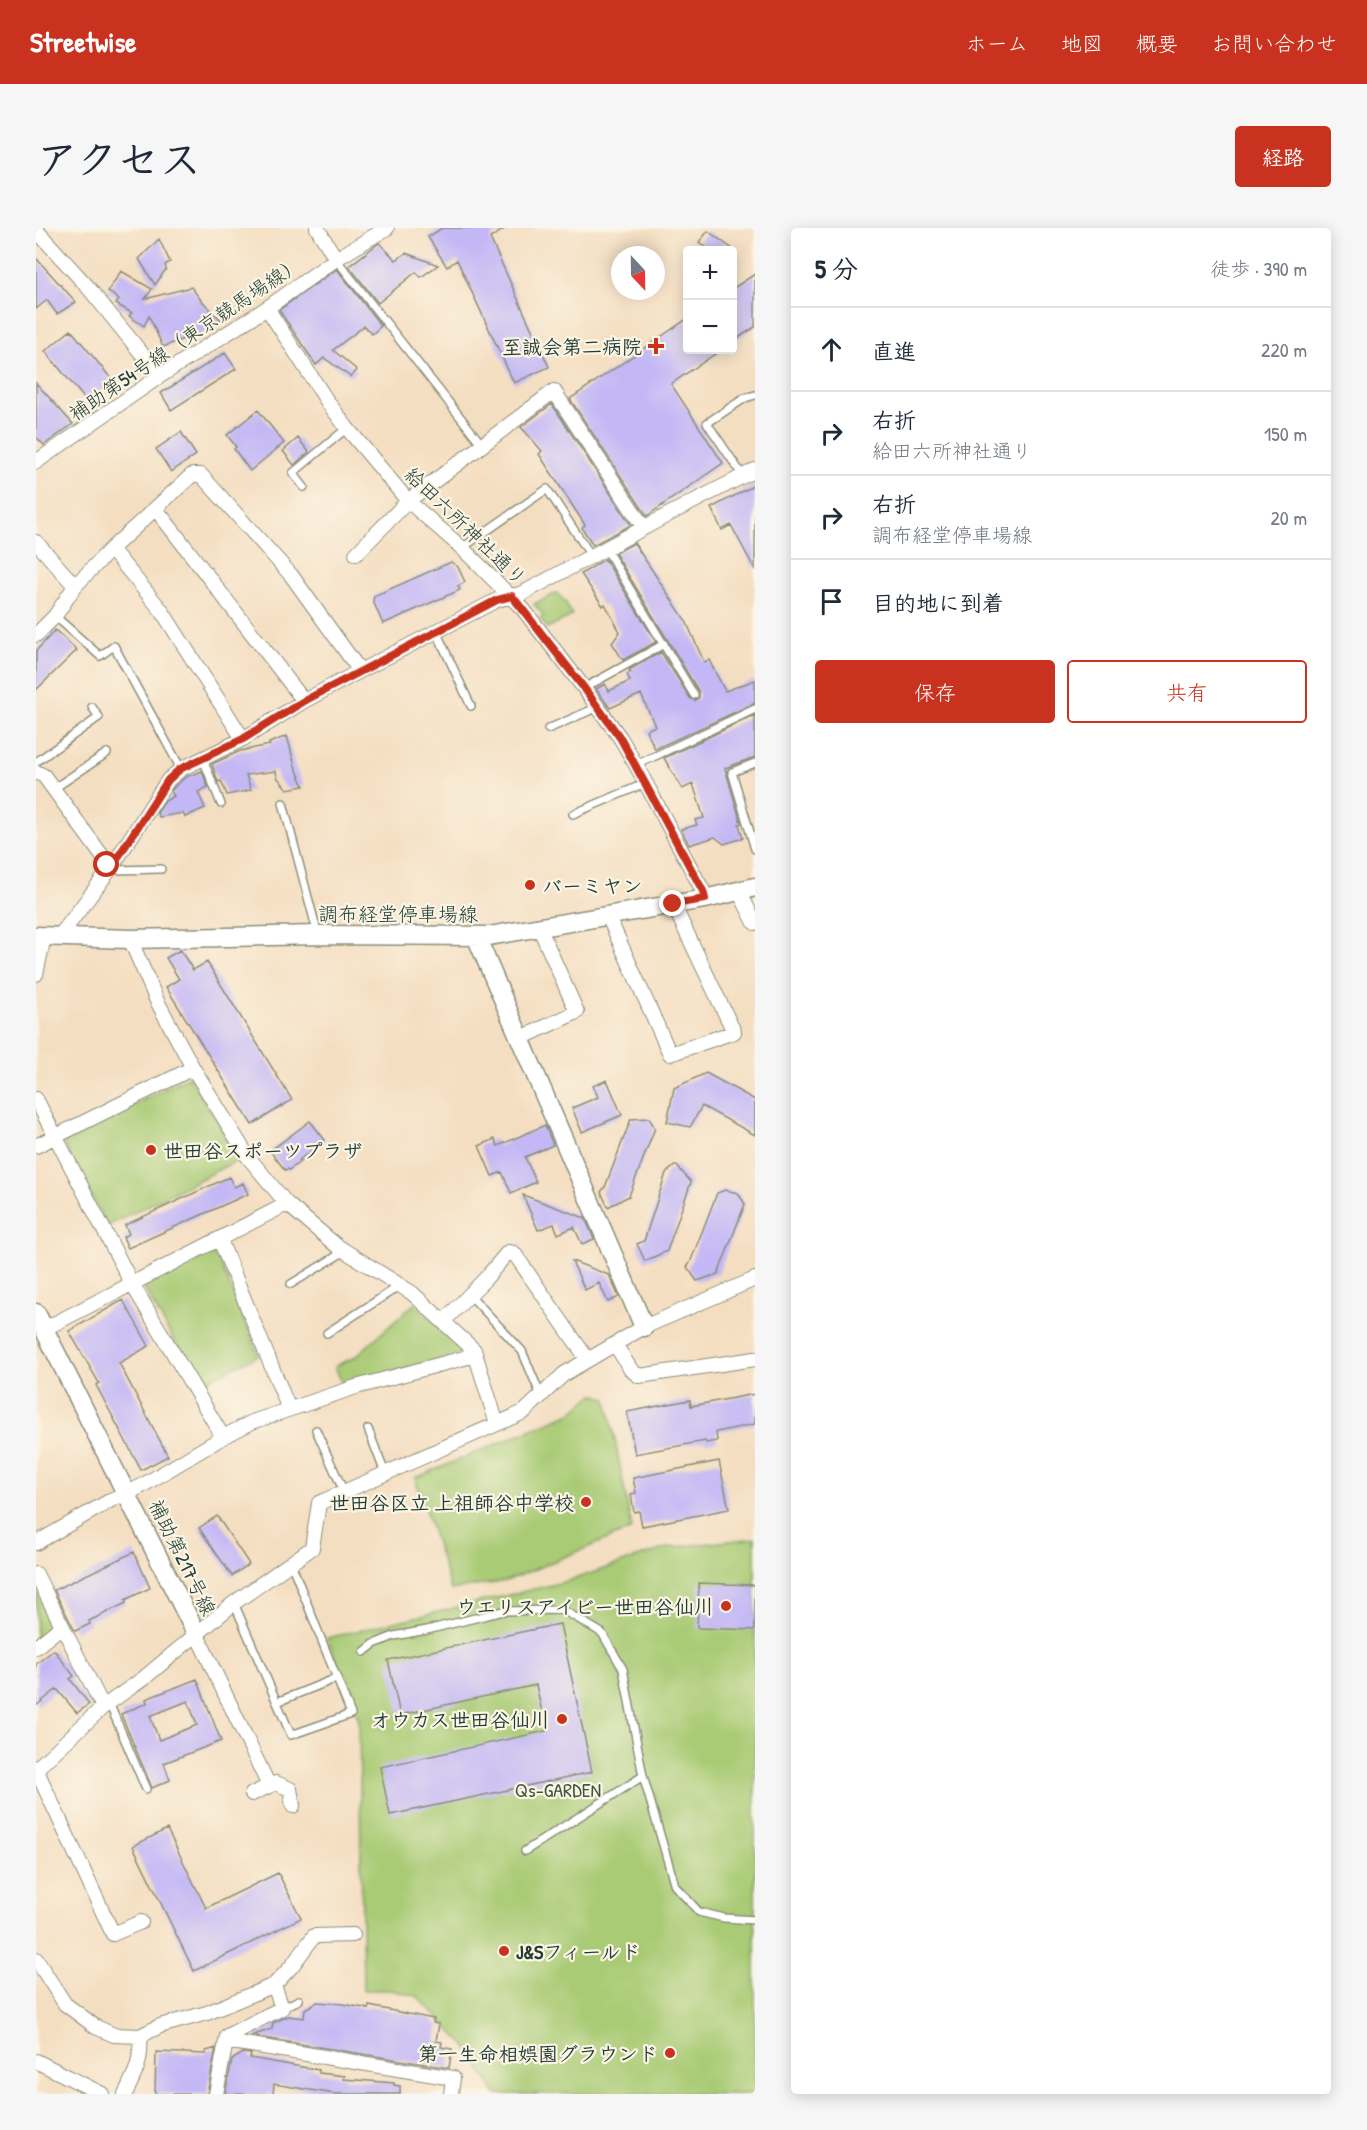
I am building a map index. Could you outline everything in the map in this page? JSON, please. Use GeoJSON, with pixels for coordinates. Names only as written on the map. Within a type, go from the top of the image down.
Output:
{"type":"FeatureCollection","features":[{"type":"Feature","properties":{"kind":"street"},"geometry":{"type":"LineString","coordinates":[[317,228],[336,259]]}},
{"type":"Feature","properties":{"kind":"street","name":"補助第54号線（東京競馬場線）"},"geometry":{"type":"LineString","coordinates":[[36,462],[160,376],[267,308],[336,259],[387,228]]}},
{"type":"Feature","properties":{"kind":"street"},"geometry":{"type":"LineString","coordinates":[[36,229],[87,286],[160,376]]}},
{"type":"Feature","properties":{"kind":"street","name":"給田六所神社通り"},"geometry":{"type":"LineString","coordinates":[[267,308],[347,428],[408,501],[512,596],[598,706],[636,765],[703,891],[705,899]]}},
{"type":"Feature","properties":{"kind":"street"},"geometry":{"type":"LineString","coordinates":[[356,554],[408,501],[554,391],[644,528]]}},
{"type":"Feature","properties":{"kind":"street"},"geometry":{"type":"LineString","coordinates":[[36,974],[47,937],[63,933],[111,868],[168,780],[180,769],[243,739],[304,701],[436,631],[497,600],[523,593],[749,473]]}},
{"type":"Feature","properties":{"kind":"street"},"geometry":{"type":"LineString","coordinates":[[36,635],[55,616],[75,586],[111,549],[192,475],[201,475],[291,575],[360,671]]}},
{"type":"Feature","properties":{"kind":"street"},"geometry":{"type":"LineString","coordinates":[[156,509],[304,701]]}},
{"type":"Feature","properties":{"kind":"street"},"geometry":{"type":"LineString","coordinates":[[36,542],[75,586]]}},
{"type":"Feature","properties":{"kind":"street"},"geometry":{"type":"LineString","coordinates":[[111,549],[162,611],[243,739]]}},
{"type":"Feature","properties":{"kind":"street"},"geometry":{"type":"LineString","coordinates":[[36,772],[44,776],[111,868]]}},
{"type":"Feature","properties":{"kind":"street"},"geometry":{"type":"LineString","coordinates":[[747,889],[755,924]]}},
{"type":"Feature","properties":{"kind":"street","name":"調布経堂停車場線"},"geometry":{"type":"LineString","coordinates":[[47,937],[130,939],[318,935],[476,936],[608,916],[705,899],[747,889]]}},
{"type":"Feature","properties":{"kind":"street"},"geometry":{"type":"LineString","coordinates":[[608,916],[670,1054],[734,1032],[673,904]]}},
{"type":"Feature","properties":{"kind":"street"},"geometry":{"type":"LineString","coordinates":[[519,1039],[577,1012],[539,927]]}},
{"type":"Feature","properties":{"kind":"street"},"geometry":{"type":"LineString","coordinates":[[476,936],[644,1328]]}},
{"type":"Feature","properties":{"kind":"street"},"geometry":{"type":"LineString","coordinates":[[130,939],[157,1001],[193,1068],[248,1157],[287,1204],[345,1251],[412,1293],[474,1350],[497,1424]]}},
{"type":"Feature","properties":{"kind":"street"},"geometry":{"type":"LineString","coordinates":[[36,1146],[193,1068]]}},
{"type":"Feature","properties":{"kind":"street"},"geometry":{"type":"LineString","coordinates":[[36,1099],[132,1284],[223,1437]]}},
{"type":"Feature","properties":{"kind":"street"},"geometry":{"type":"LineString","coordinates":[[40,1321],[132,1284],[287,1204]]}},
{"type":"Feature","properties":{"kind":"street"},"geometry":{"type":"LineString","coordinates":[[220,1240],[289,1409]]}},
{"type":"Feature","properties":{"kind":"street"},"geometry":{"type":"LineString","coordinates":[[444,1321],[508,1252],[514,1254],[588,1360]]}},
{"type":"Feature","properties":{"kind":"street"},"geometry":{"type":"LineString","coordinates":[[141,1922],[112,1934],[36,1769],[106,1705],[144,1678],[234,1603],[312,1548],[319,1503],[524,1412],[564,1374],[615,1344],[644,1328],[755,1279]]}},
{"type":"Feature","properties":{"kind":"street","name":"補助第217号線"},"geometry":{"type":"LineString","coordinates":[[40,1321],[197,1635],[269,1786]]}},
{"type":"Feature","properties":{"kind":"street"},"geometry":{"type":"LineString","coordinates":[[615,1344],[631,1370],[639,1376],[755,1359]]}},
{"type":"Feature","properties":{"kind":"street"},"geometry":{"type":"LineString","coordinates":[[36,1543],[140,1487],[252,1422],[356,1387],[475,1355]]}},
{"type":"Feature","properties":{"kind":"street"},"geometry":{"type":"LineString","coordinates":[[36,1574],[106,1705]]}},
{"type":"Feature","properties":{"kind":"street"},"geometry":{"type":"LineString","coordinates":[[36,1647],[62,1626]]}},
{"type":"Feature","properties":{"kind":"street"},"geometry":{"type":"LineString","coordinates":[[252,1794],[276,1783],[290,1789],[293,1806]]}},
{"type":"Feature","properties":{"kind":"street"},"geometry":{"type":"LineString","coordinates":[[36,1959],[65,2004],[96,2026],[114,2035],[140,2036],[160,2026],[207,2013],[274,1985],[314,1936],[353,1935]]}},
{"type":"Feature","properties":{"kind":"street"},"geometry":{"type":"LineString","coordinates":[[216,2094],[227,2036],[282,2008],[274,1985]]}},
{"type":"Feature","properties":{"kind":"street"},"geometry":{"type":"LineString","coordinates":[[125,2094],[139,2065],[142,2053],[140,2036]]}},
{"type":"Feature","properties":{"kind":"street"},"geometry":{"type":"LineString","coordinates":[[226,2041],[453,2078],[451,2094]]}},
{"type":"Feature","properties":{"kind":"street"},"geometry":{"type":"LineString","coordinates":[[36,2061],[102,2094]]}},
{"type":"Feature","properties":{"kind":"lane"},"geometry":{"type":"LineString","coordinates":[[336,259],[483,446]]}},
{"type":"Feature","properties":{"kind":"lane"},"geometry":{"type":"LineString","coordinates":[[749,473],[707,423],[745,398],[755,395]]}},
{"type":"Feature","properties":{"kind":"lane"},"geometry":{"type":"LineString","coordinates":[[304,487],[293,472],[347,428]]}},
{"type":"Feature","properties":{"kind":"lane"},"geometry":{"type":"LineString","coordinates":[[462,548],[547,489],[592,557]]}},
{"type":"Feature","properties":{"kind":"lane"},"geometry":{"type":"LineString","coordinates":[[606,549],[694,695]]}},
{"type":"Feature","properties":{"kind":"lane"},"geometry":{"type":"LineString","coordinates":[[55,616],[100,656],[114,646],[180,769]]}},
{"type":"Feature","properties":{"kind":"lane"},"geometry":{"type":"LineString","coordinates":[[436,631],[471,706]]}},
{"type":"Feature","properties":{"kind":"lane"},"geometry":{"type":"LineString","coordinates":[[584,688],[664,644]]}},
{"type":"Feature","properties":{"kind":"lane"},"geometry":{"type":"LineString","coordinates":[[548,729],[598,706]]}},
{"type":"Feature","properties":{"kind":"lane"},"geometry":{"type":"LineString","coordinates":[[36,762],[99,717],[92,707]]}},
{"type":"Feature","properties":{"kind":"lane"},"geometry":{"type":"LineString","coordinates":[[636,765],[755,709]]}},
{"type":"Feature","properties":{"kind":"lane"},"geometry":{"type":"LineString","coordinates":[[53,789],[107,753]]}},
{"type":"Feature","properties":{"kind":"lane"},"geometry":{"type":"LineString","coordinates":[[202,759],[221,804]]}},
{"type":"Feature","properties":{"kind":"lane"},"geometry":{"type":"LineString","coordinates":[[755,763],[732,772],[755,849]]}},
{"type":"Feature","properties":{"kind":"lane"},"geometry":{"type":"LineString","coordinates":[[573,814],[645,783]]}},
{"type":"Feature","properties":{"kind":"lane"},"geometry":{"type":"LineString","coordinates":[[283,803],[318,935]]}},
{"type":"Feature","properties":{"kind":"lane"},"geometry":{"type":"LineString","coordinates":[[111,868],[114,870],[161,869]]}},
{"type":"Feature","properties":{"kind":"lane"},"geometry":{"type":"LineString","coordinates":[[291,1284],[345,1251]]}},
{"type":"Feature","properties":{"kind":"lane"},"geometry":{"type":"LineString","coordinates":[[327,1333],[401,1286]]}},
{"type":"Feature","properties":{"kind":"lane"},"geometry":{"type":"LineString","coordinates":[[469,1294],[522,1351],[541,1396]]}},
{"type":"Feature","properties":{"kind":"lane"},"geometry":{"type":"LineString","coordinates":[[368,1429],[386,1473]]}},
{"type":"Feature","properties":{"kind":"lane"},"geometry":{"type":"LineString","coordinates":[[316,1430],[344,1492]]}},
{"type":"Feature","properties":{"kind":"lane"},"geometry":{"type":"LineString","coordinates":[[234,1603],[291,1735],[351,1714],[291,1563]]}},
{"type":"Feature","properties":{"kind":"lane"},"geometry":{"type":"LineString","coordinates":[[364,1652],[374,1644],[394,1636],[503,1611],[563,1610],[602,1633],[623,1669],[643,1776],[658,1835],[675,1886],[699,1912],[724,1918],[755,1920]]}},
{"type":"Feature","properties":{"kind":"lane"},"geometry":{"type":"LineString","coordinates":[[277,1702],[337,1678]]}},
{"type":"Feature","properties":{"kind":"lane"},"geometry":{"type":"LineString","coordinates":[[106,1705],[146,1789]]}},
{"type":"Feature","properties":{"kind":"lane"},"geometry":{"type":"LineString","coordinates":[[525,1851],[643,1776]]}},
{"type":"Feature","properties":{"kind":"lane"},"geometry":{"type":"LineString","coordinates":[[282,2008],[300,2001]]}},
{"type":"Feature","properties":{"kind":"green space"},"geometry":{"type":"Polygon","coordinates":[[[557,593],[566,603],[572,616],[547,628],[540,618],[544,616],[534,604],[557,593]]]}},
{"type":"Feature","properties":{"kind":"green space","name":"世田谷スポーツプラザ"},"geometry":{"type":"Polygon","coordinates":[[[189,1076],[240,1159],[107,1226],[63,1142],[189,1076]]]}},
{"type":"Feature","properties":{"kind":"green space"},"geometry":{"type":"Polygon","coordinates":[[[210,1254],[218,1258],[259,1355],[199,1384],[145,1290],[146,1283],[210,1254]]]}},
{"type":"Feature","properties":{"kind":"green space"},"geometry":{"type":"Polygon","coordinates":[[[414,1304],[466,1352],[343,1386],[335,1366],[355,1357],[414,1304]]]}},
{"type":"Feature","properties":{"kind":"green space"},"geometry":{"type":"Polygon","coordinates":[[[594,1394],[607,1399],[632,1529],[506,1581],[451,1590],[415,1478],[571,1413],[594,1394]]]}},
{"type":"Feature","properties":{"kind":"green space","name":"Qs-GARDEN"},"geometry":{"type":"Polygon","coordinates":[[[755,1538],[755,2094],[496,2094],[467,2047],[417,1996],[391,1990],[363,1990],[359,1720],[327,1638],[568,1581],[667,1548],[755,1538]]]}},
{"type":"Feature","properties":{"kind":"green space"},"geometry":{"type":"Polygon","coordinates":[[[36,1591],[50,1619],[48,1629],[36,1638],[36,1591]]]}},
{"type":"Feature","properties":{"kind":"building"},"geometry":{"type":"Polygon","coordinates":[[[442,228],[506,228],[490,238],[549,367],[514,383],[457,260],[447,267],[428,237],[442,228]]]}},
{"type":"Feature","properties":{"kind":"building"},"geometry":{"type":"Polygon","coordinates":[[[708,231],[729,246],[704,246],[699,242],[708,231]]]}},
{"type":"Feature","properties":{"kind":"building"},"geometry":{"type":"Polygon","coordinates":[[[159,239],[170,262],[165,265],[166,269],[155,285],[139,259],[159,239]]]}},
{"type":"Feature","properties":{"kind":"building"},"geometry":{"type":"Polygon","coordinates":[[[379,243],[396,260],[406,253],[438,265],[421,277],[416,272],[378,303],[349,266],[379,243]]]}},
{"type":"Feature","properties":{"kind":"building"},"geometry":{"type":"Polygon","coordinates":[[[36,258],[76,302],[57,314],[47,300],[36,309],[36,258]]]}},
{"type":"Feature","properties":{"kind":"building"},"geometry":{"type":"Polygon","coordinates":[[[337,269],[381,326],[372,334],[364,326],[333,350],[357,370],[351,377],[324,358],[316,365],[279,310],[337,269]]]}},
{"type":"Feature","properties":{"kind":"building"},"geometry":{"type":"Polygon","coordinates":[[[121,271],[152,289],[145,299],[191,287],[221,320],[201,335],[198,333],[163,347],[149,316],[144,326],[129,316],[132,313],[116,304],[119,300],[108,291],[121,271]]]}},
{"type":"Feature","properties":{"kind":"building"},"geometry":{"type":"Polygon","coordinates":[[[755,274],[755,327],[737,339],[737,300],[737,286],[755,274]]]}},
{"type":"Feature","properties":{"kind":"building"},"geometry":{"type":"Polygon","coordinates":[[[683,322],[683,354],[715,354],[671,384],[723,463],[647,516],[570,399],[683,322]]]}},
{"type":"Feature","properties":{"kind":"building"},"geometry":{"type":"Polygon","coordinates":[[[71,330],[114,382],[88,403],[45,351],[71,330]]]}},
{"type":"Feature","properties":{"kind":"building"},"geometry":{"type":"Polygon","coordinates":[[[225,353],[236,369],[171,410],[161,393],[225,353]]]}},
{"type":"Feature","properties":{"kind":"building"},"geometry":{"type":"Polygon","coordinates":[[[36,383],[73,424],[44,445],[36,437],[36,383]]]}},
{"type":"Feature","properties":{"kind":"building"},"geometry":{"type":"Polygon","coordinates":[[[552,404],[631,525],[593,545],[582,528],[585,525],[539,454],[542,451],[521,427],[552,404]]]}},
{"type":"Feature","properties":{"kind":"building"},"geometry":{"type":"Polygon","coordinates":[[[258,410],[284,443],[250,471],[227,435],[258,410]]]}},
{"type":"Feature","properties":{"kind":"building"},"geometry":{"type":"Polygon","coordinates":[[[181,432],[196,455],[171,472],[156,449],[181,432]]]}},
{"type":"Feature","properties":{"kind":"building"},"geometry":{"type":"Polygon","coordinates":[[[298,438],[309,452],[294,465],[283,451],[298,438]]]}},
{"type":"Feature","properties":{"kind":"building"},"geometry":{"type":"Polygon","coordinates":[[[755,485],[755,570],[731,525],[722,530],[711,508],[755,485]]]}},
{"type":"Feature","properties":{"kind":"building"},"geometry":{"type":"Polygon","coordinates":[[[634,543],[686,621],[704,662],[709,660],[725,691],[755,680],[755,703],[655,749],[646,730],[655,726],[641,694],[610,708],[596,689],[605,684],[609,691],[630,681],[627,674],[631,672],[629,670],[661,652],[690,698],[695,701],[699,697],[699,692],[615,553],[634,543]]]}},
{"type":"Feature","properties":{"kind":"building"},"geometry":{"type":"Polygon","coordinates":[[[605,559],[656,642],[623,660],[612,643],[620,632],[605,604],[603,606],[581,574],[605,559]]]}},
{"type":"Feature","properties":{"kind":"building"},"geometry":{"type":"Polygon","coordinates":[[[451,562],[458,567],[465,582],[458,586],[460,590],[383,624],[373,601],[374,596],[451,562]]]}},
{"type":"Feature","properties":{"kind":"building"},"geometry":{"type":"Polygon","coordinates":[[[55,630],[77,650],[36,690],[36,651],[55,630]]]}},
{"type":"Feature","properties":{"kind":"building"},"geometry":{"type":"Polygon","coordinates":[[[755,715],[755,757],[725,768],[743,838],[724,844],[715,837],[689,845],[681,829],[697,825],[695,820],[704,818],[693,784],[682,789],[664,758],[755,715]]]}},
{"type":"Feature","properties":{"kind":"building"},"geometry":{"type":"Polygon","coordinates":[[[287,736],[295,766],[304,786],[287,789],[277,777],[276,771],[246,775],[251,790],[227,795],[221,781],[218,782],[212,764],[240,751],[270,745],[269,743],[287,736]]]}},
{"type":"Feature","properties":{"kind":"building"},"geometry":{"type":"Polygon","coordinates":[[[202,771],[208,787],[198,792],[205,808],[185,817],[183,813],[159,817],[157,813],[165,801],[174,796],[171,791],[175,786],[186,777],[202,771]]]}},
{"type":"Feature","properties":{"kind":"building"},"geometry":{"type":"Polygon","coordinates":[[[180,950],[193,970],[207,962],[292,1100],[252,1125],[166,987],[179,979],[166,958],[180,950]]]}},
{"type":"Feature","properties":{"kind":"building"},"geometry":{"type":"Polygon","coordinates":[[[706,1073],[755,1100],[755,1135],[702,1106],[690,1127],[667,1122],[674,1088],[706,1073]]]}},
{"type":"Feature","properties":{"kind":"building"},"geometry":{"type":"Polygon","coordinates":[[[607,1080],[622,1115],[582,1132],[572,1108],[598,1097],[593,1086],[607,1080]]]}},
{"type":"Feature","properties":{"kind":"building"},"geometry":{"type":"Polygon","coordinates":[[[649,1118],[655,1128],[629,1196],[608,1207],[601,1192],[631,1119],[649,1118]]]}},
{"type":"Feature","properties":{"kind":"building"},"geometry":{"type":"Polygon","coordinates":[[[310,1121],[325,1140],[289,1170],[285,1170],[270,1151],[310,1121]]]}},
{"type":"Feature","properties":{"kind":"building"},"geometry":{"type":"Polygon","coordinates":[[[545,1125],[553,1145],[525,1157],[536,1182],[511,1193],[502,1172],[492,1176],[479,1146],[495,1139],[498,1146],[545,1125]]]}},
{"type":"Feature","properties":{"kind":"building"},"geometry":{"type":"Polygon","coordinates":[[[676,1165],[691,1182],[667,1251],[645,1261],[637,1244],[644,1241],[666,1173],[676,1165]]]}},
{"type":"Feature","properties":{"kind":"building"},"geometry":{"type":"Polygon","coordinates":[[[229,1177],[234,1187],[243,1183],[248,1194],[128,1248],[123,1237],[129,1234],[125,1225],[229,1177]]]}},
{"type":"Feature","properties":{"kind":"building"},"geometry":{"type":"Polygon","coordinates":[[[725,1190],[738,1193],[745,1204],[718,1274],[697,1281],[687,1267],[717,1193],[725,1190]]]}},
{"type":"Feature","properties":{"kind":"building"},"geometry":{"type":"Polygon","coordinates":[[[523,1195],[585,1218],[594,1239],[582,1244],[574,1227],[558,1234],[554,1224],[538,1230],[523,1195]]]}},
{"type":"Feature","properties":{"kind":"building"},"geometry":{"type":"Polygon","coordinates":[[[572,1261],[609,1275],[619,1297],[608,1302],[599,1283],[585,1290],[572,1261]]]}},
{"type":"Feature","properties":{"kind":"building"},"geometry":{"type":"Polygon","coordinates":[[[123,1300],[149,1346],[119,1363],[168,1456],[141,1470],[96,1385],[99,1383],[69,1331],[123,1300]]]}},
{"type":"Feature","properties":{"kind":"building"},"geometry":{"type":"Polygon","coordinates":[[[755,1394],[755,1424],[716,1432],[717,1441],[706,1443],[705,1441],[635,1454],[627,1412],[690,1400],[691,1406],[755,1394]]]}},
{"type":"Feature","properties":{"kind":"building"},"geometry":{"type":"Polygon","coordinates":[[[719,1461],[729,1509],[642,1526],[639,1511],[634,1512],[631,1494],[636,1493],[633,1478],[719,1461]]]}},
{"type":"Feature","properties":{"kind":"building"},"geometry":{"type":"Polygon","coordinates":[[[217,1516],[249,1564],[232,1576],[199,1528],[217,1516]]]}},
{"type":"Feature","properties":{"kind":"building"},"geometry":{"type":"Polygon","coordinates":[[[134,1552],[150,1588],[125,1600],[126,1603],[89,1621],[90,1624],[75,1631],[54,1590],[134,1552]]]}},
{"type":"Feature","properties":{"kind":"building","name":"ウエリスアイビー世田谷仙川"},"geometry":{"type":"Polygon","coordinates":[[[699,1583],[755,1585],[755,1630],[697,1628],[699,1583]]]}},
{"type":"Feature","properties":{"kind":"building","name":"オウカス世田谷仙川"},"geometry":{"type":"Polygon","coordinates":[[[560,1624],[592,1772],[390,1815],[380,1767],[546,1731],[536,1685],[400,1715],[388,1660],[560,1624]]]}},
{"type":"Feature","properties":{"kind":"building"},"geometry":{"type":"Polygon","coordinates":[[[54,1650],[74,1676],[70,1679],[89,1704],[77,1713],[57,1689],[36,1706],[36,1664],[54,1650]]]}},
{"type":"Feature","properties":{"kind":"building"},"geometry":{"type":"Polygon","coordinates":[[[197,1679],[221,1741],[164,1763],[170,1780],[152,1788],[121,1714],[147,1703],[146,1699],[197,1679]],[[188,1701],[150,1716],[159,1740],[197,1725],[188,1701]]]}},
{"type":"Feature","properties":{"kind":"building"},"geometry":{"type":"Polygon","coordinates":[[[167,1829],[206,1908],[278,1873],[301,1918],[194,1971],[133,1846],[167,1829]]]}},
{"type":"Feature","properties":{"kind":"building"},"geometry":{"type":"Polygon","coordinates":[[[317,2002],[369,2009],[369,2006],[434,2019],[433,2023],[439,2024],[436,2041],[442,2042],[441,2047],[452,2049],[449,2068],[251,2036],[272,2029],[273,2023],[288,2016],[304,2018],[305,2009],[317,2002]]]}},
{"type":"Feature","properties":{"kind":"building"},"geometry":{"type":"Polygon","coordinates":[[[216,2048],[207,2094],[155,2094],[156,2052],[206,2054],[206,2051],[216,2048]]]}},
{"type":"Feature","properties":{"kind":"building"},"geometry":{"type":"Polygon","coordinates":[[[243,2053],[251,2054],[250,2058],[319,2070],[319,2073],[345,2076],[344,2079],[394,2083],[400,2086],[400,2094],[335,2094],[274,2084],[273,2094],[225,2094],[232,2060],[243,2053]]]}},
{"type":"Feature","properties":{"kind":"place","name":"至誠会第二病院"},"geometry":{"type":"Point","coordinates":[656,346]}},
{"type":"Feature","properties":{"kind":"place","name":"バーミヤン"},"geometry":{"type":"Point","coordinates":[530,885]}},
{"type":"Feature","properties":{"kind":"place","name":"世田谷スポーツプラザ"},"geometry":{"type":"Point","coordinates":[151,1150]}},
{"type":"Feature","properties":{"kind":"place","name":"世田谷区立 上祖師谷中学校"},"geometry":{"type":"Point","coordinates":[586,1502]}},
{"type":"Feature","properties":{"kind":"place","name":"ウエリスアイビー世田谷仙川"},"geometry":{"type":"Point","coordinates":[726,1606]}},
{"type":"Feature","properties":{"kind":"place","name":"オウカス世田谷仙川"},"geometry":{"type":"Point","coordinates":[562,1719]}},
{"type":"Feature","properties":{"kind":"place","name":"J&Sフィールド"},"geometry":{"type":"Point","coordinates":[504,1951]}},
{"type":"Feature","properties":{"kind":"place","name":"第一生命相娯園グラウンド"},"geometry":{"type":"Point","coordinates":[670,2053]}},
{"type":"Feature","properties":{"kind":"route"},"geometry":{"type":"LineString","coordinates":[[107,865],[111,868],[168,780],[180,769],[243,739],[304,701],[360,671],[497,600],[512,596],[621,739],[703,891],[705,899],[673,904]]}}]}
